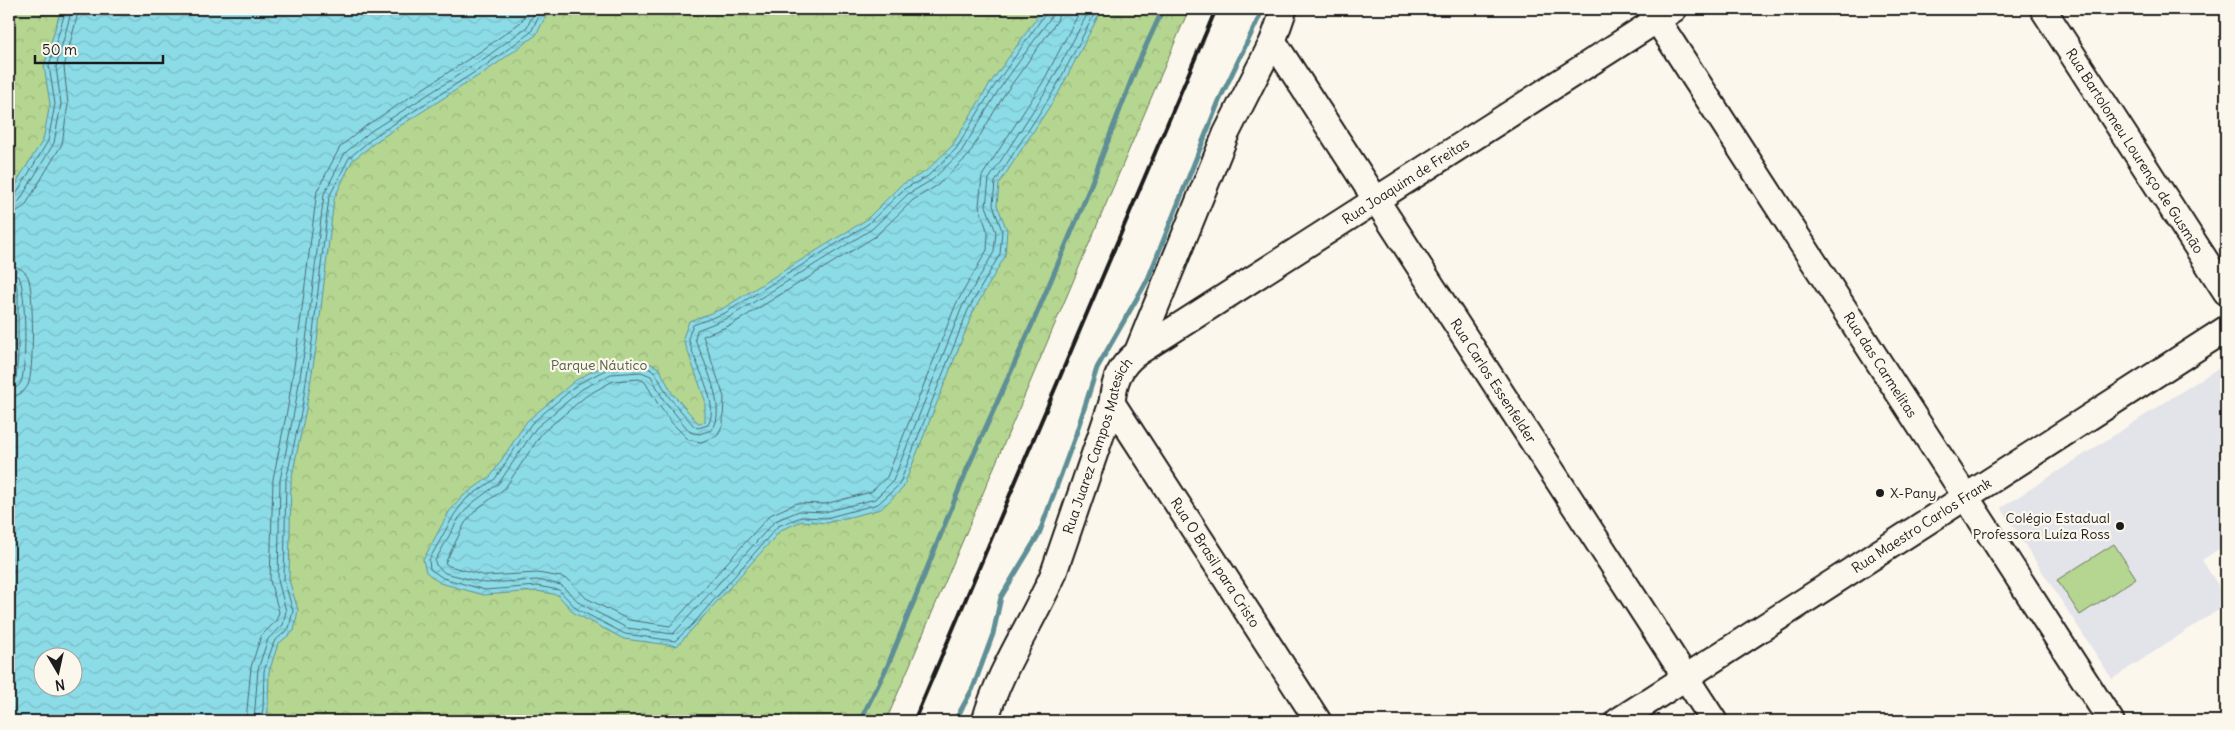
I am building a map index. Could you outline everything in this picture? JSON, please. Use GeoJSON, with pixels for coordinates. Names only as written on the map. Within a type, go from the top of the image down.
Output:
{"type":"FeatureCollection","features":[{"type":"Feature","properties":{"kind":"street","name":"Rua Juarez Campos Matesich"},"geometry":{"type":"LineString","coordinates":[[985,721],[999,679],[1044,596],[1053,574],[1112,403],[1116,377],[1122,367],[1137,353],[1226,134],[1274,41],[1284,9]]}},
{"type":"Feature","properties":{"kind":"street","name":"Rua Bartolomeu Lourenço de Gusmão"},"geometry":{"type":"LineString","coordinates":[[2043,9],[2226,292]]}},
{"type":"Feature","properties":{"kind":"street","name":"Rua Joaquim de Freitas"},"geometry":{"type":"LineString","coordinates":[[1137,353],[1376,200],[1660,12]]}},
{"type":"Feature","properties":{"kind":"street","name":"Rua das Carmelitas"},"geometry":{"type":"LineString","coordinates":[[1660,12],[1966,497],[2111,721]]}},
{"type":"Feature","properties":{"kind":"street","name":"Rua Carlos Essenfelder"},"geometry":{"type":"LineString","coordinates":[[1274,41],[1714,721]]}},
{"type":"Feature","properties":{"kind":"street","name":"Rua Maestro Carlos Frank"},"geometry":{"type":"LineString","coordinates":[[1618,721],[2226,329]]}},
{"type":"Feature","properties":{"kind":"street","name":"Rua O Brasil para Cristo"},"geometry":{"type":"LineString","coordinates":[[1112,403],[1318,721]]}},
{"type":"Feature","properties":{"kind":"shaded area","name":"Colégio Estadual Professora Luíza Ross"},"geometry":{"type":"Polygon","coordinates":[[[2226,363],[2226,544],[2202,560],[2226,598],[2226,605],[2112,679],[2001,508],[2226,363]]]}},
{"type":"Feature","properties":{"kind":"green space","name":"Parque Náutico"},"geometry":{"type":"Polygon","coordinates":[[[9,9],[1189,9],[886,721],[9,721],[9,9]]]}},
{"type":"Feature","properties":{"kind":"green space"},"geometry":{"type":"Polygon","coordinates":[[[2114,544],[2136,578],[2080,615],[2057,580],[2114,544]]]}},
{"type":"Feature","properties":{"kind":"water"},"geometry":{"type":"Polygon","coordinates":[[[61,9],[547,9],[547,14],[536,35],[492,67],[378,140],[352,161],[334,199],[317,342],[306,409],[291,481],[289,580],[298,610],[294,631],[278,644],[269,672],[268,710],[265,721],[9,721],[9,402],[13,355],[13,291],[9,275],[9,198],[43,140],[50,104],[44,66],[61,9]]]}},
{"type":"Feature","properties":{"kind":"water"},"geometry":{"type":"Polygon","coordinates":[[[1043,9],[1102,9],[1059,92],[999,184],[997,205],[1007,230],[1005,256],[973,312],[903,488],[881,509],[826,523],[802,521],[781,530],[677,646],[624,639],[574,613],[558,595],[537,591],[484,595],[440,583],[426,572],[423,560],[449,512],[463,496],[491,476],[527,421],[576,380],[608,363],[643,360],[659,368],[672,393],[698,423],[705,422],[705,400],[683,338],[689,321],[722,309],[866,220],[901,185],[925,172],[952,146],[989,85],[1043,9]]]}},
{"type":"Feature","properties":{"kind":"waterway"},"geometry":{"type":"LineString","coordinates":[[860,721],[888,665],[968,467],[1083,205],[1138,63],[1163,9]]}},
{"type":"Feature","properties":{"kind":"waterway"},"geometry":{"type":"LineString","coordinates":[[955,721],[973,688],[993,634],[1001,597],[1039,534],[1076,434],[1097,368],[1148,279],[1219,101],[1263,9]]}},
{"type":"Feature","properties":{"kind":"railway"},"geometry":{"type":"LineString","coordinates":[[914,721],[1216,9]]}},
{"type":"Feature","properties":{"kind":"place","name":"X-Pany"},"geometry":{"type":"Point","coordinates":[1880,493]}},
{"type":"Feature","properties":{"kind":"place","name":"Colégio Estadual Professora Luíza Ross"},"geometry":{"type":"Point","coordinates":[2120,526]}}]}
